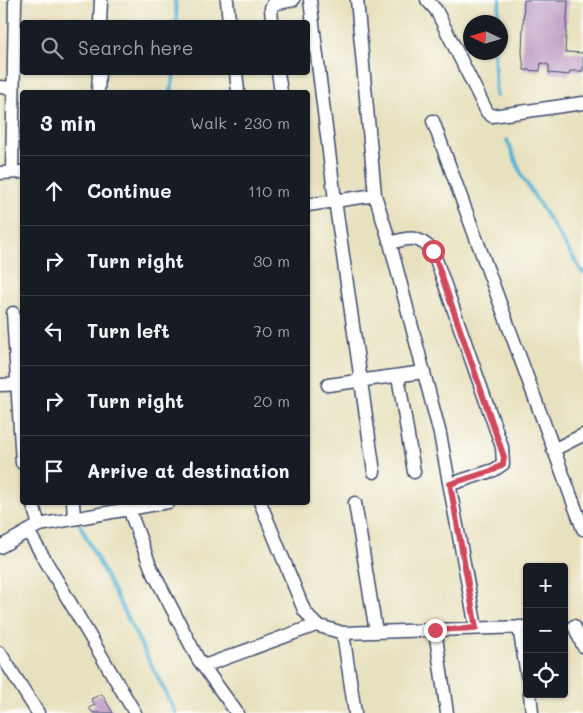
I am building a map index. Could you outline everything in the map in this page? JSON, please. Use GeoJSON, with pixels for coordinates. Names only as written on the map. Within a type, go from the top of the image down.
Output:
{"type":"FeatureCollection","features":[{"type":"Feature","properties":{"kind":"street"},"geometry":{"type":"LineString","coordinates":[[11,172],[15,0]]}},
{"type":"Feature","properties":{"kind":"street"},"geometry":{"type":"LineString","coordinates":[[100,20],[101,0]]}},
{"type":"Feature","properties":{"kind":"street"},"geometry":{"type":"LineString","coordinates":[[227,0],[229,20]]}},
{"type":"Feature","properties":{"kind":"street"},"geometry":{"type":"LineString","coordinates":[[272,20],[271,8],[273,4],[293,0]]}},
{"type":"Feature","properties":{"kind":"street"},"geometry":{"type":"LineString","coordinates":[[310,0],[335,200],[374,472]]}},
{"type":"Feature","properties":{"kind":"street"},"geometry":{"type":"LineString","coordinates":[[357,0],[375,195],[424,372],[450,484],[476,628]]}},
{"type":"Feature","properties":{"kind":"street"},"geometry":{"type":"LineString","coordinates":[[427,0],[436,10],[487,112],[492,116],[583,103]]}},
{"type":"Feature","properties":{"kind":"street"},"geometry":{"type":"LineString","coordinates":[[98,90],[99,75]]}},
{"type":"Feature","properties":{"kind":"street"},"geometry":{"type":"LineString","coordinates":[[236,75],[238,90]]}},
{"type":"Feature","properties":{"kind":"street"},"geometry":{"type":"LineString","coordinates":[[278,75],[281,90]]}},
{"type":"Feature","properties":{"kind":"street"},"geometry":{"type":"LineString","coordinates":[[0,87],[14,88]]}},
{"type":"Feature","properties":{"kind":"street"},"geometry":{"type":"LineString","coordinates":[[433,121],[583,529]]}},
{"type":"Feature","properties":{"kind":"street"},"geometry":{"type":"LineString","coordinates":[[310,205],[375,195]]}},
{"type":"Feature","properties":{"kind":"street"},"geometry":{"type":"LineString","coordinates":[[390,244],[409,238],[422,241],[433,251],[502,447],[503,464],[494,470],[450,484]]}},
{"type":"Feature","properties":{"kind":"street"},"geometry":{"type":"LineString","coordinates":[[0,385],[20,384],[13,313]]}},
{"type":"Feature","properties":{"kind":"street"},"geometry":{"type":"LineString","coordinates":[[328,385],[424,372]]}},
{"type":"Feature","properties":{"kind":"street"},"geometry":{"type":"LineString","coordinates":[[398,376],[414,472]]}},
{"type":"Feature","properties":{"kind":"street"},"geometry":{"type":"LineString","coordinates":[[553,450],[583,435]]}},
{"type":"Feature","properties":{"kind":"street"},"geometry":{"type":"LineString","coordinates":[[355,503],[376,632]]}},
{"type":"Feature","properties":{"kind":"street"},"geometry":{"type":"LineString","coordinates":[[32,505],[33,528],[135,713]]}},
{"type":"Feature","properties":{"kind":"street"},"geometry":{"type":"LineString","coordinates":[[73,505],[74,519]]}},
{"type":"Feature","properties":{"kind":"street"},"geometry":{"type":"LineString","coordinates":[[261,505],[304,610],[316,624],[343,633],[523,627]]}},
{"type":"Feature","properties":{"kind":"street"},"geometry":{"type":"LineString","coordinates":[[0,547],[33,528],[136,506],[151,568],[204,666],[237,713]]}},
{"type":"Feature","properties":{"kind":"street"},"geometry":{"type":"LineString","coordinates":[[204,666],[316,624]]}},
{"type":"Feature","properties":{"kind":"street"},"geometry":{"type":"LineString","coordinates":[[574,626],[583,646]]}},
{"type":"Feature","properties":{"kind":"street"},"geometry":{"type":"LineString","coordinates":[[435,630],[447,713]]}},
{"type":"Feature","properties":{"kind":"street"},"geometry":{"type":"LineString","coordinates":[[343,633],[355,713]]}},
{"type":"Feature","properties":{"kind":"street"},"geometry":{"type":"LineString","coordinates":[[0,653],[38,713]]}},
{"type":"Feature","properties":{"kind":"street"},"geometry":{"type":"LineString","coordinates":[[530,698],[532,713]]}},
{"type":"Feature","properties":{"kind":"building"},"geometry":{"type":"Polygon","coordinates":[[[524,0],[568,0],[565,52],[583,53],[583,71],[570,71],[569,75],[549,73],[549,65],[541,63],[540,71],[524,70],[522,53],[524,0]]]}},
{"type":"Feature","properties":{"kind":"building"},"geometry":{"type":"Polygon","coordinates":[[[102,694],[113,713],[93,713],[89,708],[95,705],[91,699],[102,694]]]}},
{"type":"Feature","properties":{"kind":"waterway"},"geometry":{"type":"LineString","coordinates":[[175,0],[177,20]]}},
{"type":"Feature","properties":{"kind":"waterway"},"geometry":{"type":"LineString","coordinates":[[498,15],[500,0]]}},
{"type":"Feature","properties":{"kind":"waterway"},"geometry":{"type":"LineString","coordinates":[[494,60],[496,96]]}},
{"type":"Feature","properties":{"kind":"waterway"},"geometry":{"type":"LineString","coordinates":[[171,90],[174,75]]}},
{"type":"Feature","properties":{"kind":"waterway"},"geometry":{"type":"LineString","coordinates":[[507,140],[523,178],[583,273]]}},
{"type":"Feature","properties":{"kind":"waterway"},"geometry":{"type":"LineString","coordinates":[[79,523],[176,713]]}},
{"type":"Feature","properties":{"kind":"route"},"geometry":{"type":"LineString","coordinates":[[433,251],[504,457],[503,464],[494,470],[450,484],[476,628],[435,630]]}}]}
